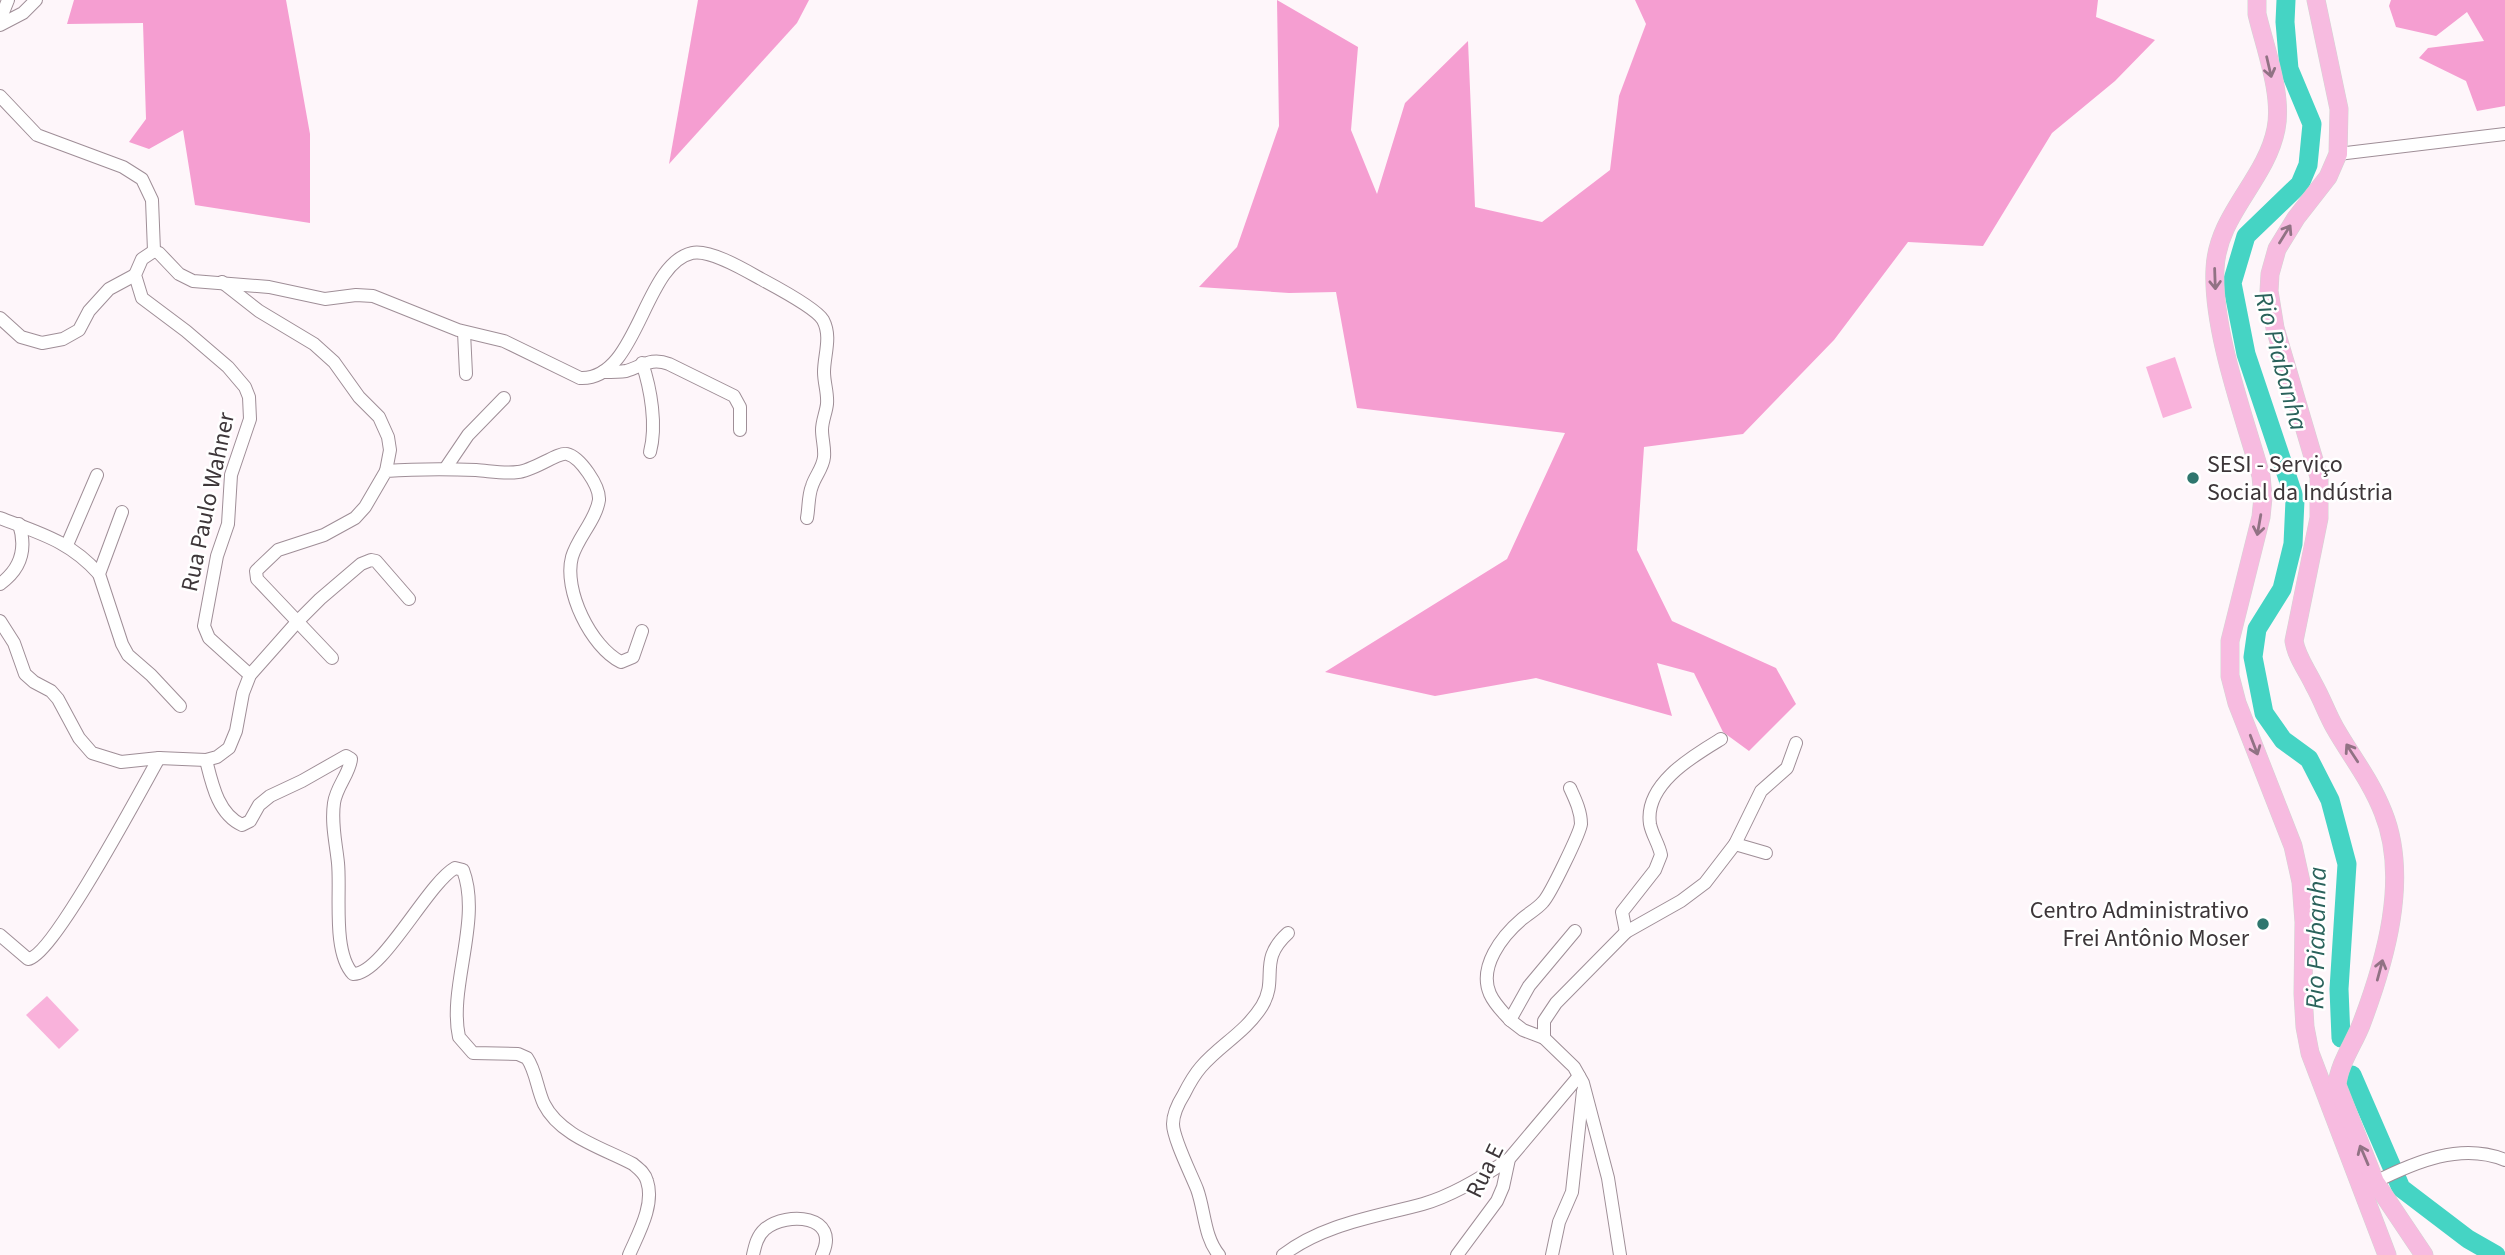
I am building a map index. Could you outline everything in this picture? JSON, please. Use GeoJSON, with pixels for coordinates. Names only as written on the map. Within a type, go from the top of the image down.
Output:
{"type":"FeatureCollection","features":[{"type":"Feature","properties":{"kind":"main road"},"geometry":{"type":"LineString","coordinates":[[2257,0],[2278,113],[2276,130],[2260,170],[2235,206],[2225,228],[2215,268],[2216,299],[2226,351],[2261,475],[2263,497],[2256,545],[2230,641],[2230,676],[2237,703],[2292,846],[2301,883],[2304,922],[2303,994],[2310,1053],[2386,1252]]}},
{"type":"Feature","properties":{"kind":"main road"},"geometry":{"type":"LineString","coordinates":[[2316,0],[2339,108],[2338,154],[2328,177],[2296,218],[2277,249],[2270,274],[2269,291],[2275,328],[2319,477],[2319,518],[2294,641],[2296,651],[2335,728],[2364,773],[2384,814],[2396,872],[2388,939],[2378,979],[2338,1074],[2337,1085],[2381,1179],[2424,1255]]}},
{"type":"Feature","properties":{"kind":"street"},"geometry":{"type":"LineString","coordinates":[[0,22],[8,0]]}},
{"type":"Feature","properties":{"kind":"street"},"geometry":{"type":"LineString","coordinates":[[0,22],[23,13],[36,0]]}},
{"type":"Feature","properties":{"kind":"street"},"geometry":{"type":"LineString","coordinates":[[0,96],[37,135],[123,167],[142,179],[152,201],[154,251],[193,281],[270,287],[325,299],[373,296],[464,332],[504,341],[580,378],[589,379],[603,372],[624,349],[660,281],[674,265],[692,253],[709,255],[740,268],[785,292],[819,315],[826,328],[824,370],[827,404],[822,429],[824,455],[812,485],[807,518]]}},
{"type":"Feature","properties":{"kind":"street"},"geometry":{"type":"LineString","coordinates":[[2338,154],[2505,134]]}},
{"type":"Feature","properties":{"kind":"street"},"geometry":{"type":"LineString","coordinates":[[0,318],[21,337],[42,343],[62,339],[79,330],[89,311],[109,289],[135,275],[142,259],[154,251]]}},
{"type":"Feature","properties":{"kind":"street","name":"Rua Paulo Wahner"},"geometry":{"type":"LineString","coordinates":[[135,275],[142,298],[228,367],[245,387],[249,397],[250,419],[232,475],[228,524],[217,556],[204,626],[209,638],[250,675]]}},
{"type":"Feature","properties":{"kind":"street"},"geometry":{"type":"LineString","coordinates":[[222,282],[259,311],[314,344],[334,362],[359,397],[379,417],[388,437],[390,450],[386,471],[365,508],[355,518],[324,535],[278,550],[257,572],[258,582],[332,658]]}},
{"type":"Feature","properties":{"kind":"street"},"geometry":{"type":"LineString","coordinates":[[464,332],[466,374]]}},
{"type":"Feature","properties":{"kind":"street"},"geometry":{"type":"LineString","coordinates":[[603,372],[624,371],[642,363],[660,360],[734,396],[740,407],[740,430]]}},
{"type":"Feature","properties":{"kind":"street"},"geometry":{"type":"LineString","coordinates":[[642,363],[648,387],[653,435],[650,452]]}},
{"type":"Feature","properties":{"kind":"street"},"geometry":{"type":"LineString","coordinates":[[445,469],[468,435],[504,398]]}},
{"type":"Feature","properties":{"kind":"street"},"geometry":{"type":"LineString","coordinates":[[386,471],[445,469],[512,473],[536,468],[558,454],[565,453],[574,457],[589,473],[598,492],[595,512],[571,559],[572,588],[579,611],[594,638],[621,662],[632,657],[642,631]]}},
{"type":"Feature","properties":{"kind":"street"},"geometry":{"type":"LineString","coordinates":[[67,545],[97,475]]}},
{"type":"Feature","properties":{"kind":"street"},"geometry":{"type":"LineString","coordinates":[[99,574],[122,512]]}},
{"type":"Feature","properties":{"kind":"street"},"geometry":{"type":"LineString","coordinates":[[0,518],[67,545],[89,562],[99,574],[128,655],[180,706]]}},
{"type":"Feature","properties":{"kind":"street"},"geometry":{"type":"LineString","coordinates":[[0,584],[14,572],[22,556],[24,541],[19,524]]}},
{"type":"Feature","properties":{"kind":"street"},"geometry":{"type":"LineString","coordinates":[[0,621],[14,643],[25,674],[51,691],[58,699],[79,738],[92,753],[121,762],[159,758],[206,760],[226,752],[232,742],[243,692],[250,675],[297,622],[352,570],[371,560],[381,565],[409,599]]}},
{"type":"Feature","properties":{"kind":"street"},"geometry":{"type":"LineString","coordinates":[[1626,932],[1622,912],[1655,870],[1661,855],[1649,821],[1660,788],[1686,761],[1721,739]]}},
{"type":"Feature","properties":{"kind":"street"},"geometry":{"type":"LineString","coordinates":[[1544,1038],[1544,1021],[1556,1003],[1626,932],[1698,890],[1735,844],[1761,791],[1787,768],[1796,743]]}},
{"type":"Feature","properties":{"kind":"street"},"geometry":{"type":"LineString","coordinates":[[206,760],[222,806],[232,819],[242,825],[250,821],[259,805],[270,796],[343,757],[350,757],[351,763],[335,792],[332,816],[338,862],[340,932],[346,962],[353,974],[363,971],[400,936],[438,883],[455,868],[463,870],[467,893],[466,937],[459,1003],[459,1037],[473,1053],[518,1054],[527,1058],[545,1105],[555,1120],[569,1132],[633,1164],[646,1176],[649,1192],[646,1207],[629,1255]]}},
{"type":"Feature","properties":{"kind":"street"},"geometry":{"type":"LineString","coordinates":[[0,935],[27,959],[40,953],[88,881],[159,758]]}},
{"type":"Feature","properties":{"kind":"street"},"geometry":{"type":"LineString","coordinates":[[1570,788],[1580,811],[1579,832],[1546,899],[1520,920],[1499,944],[1487,976],[1489,993],[1498,1008],[1523,1030],[1544,1038],[1581,1080],[1608,1178],[1620,1255]]}},
{"type":"Feature","properties":{"kind":"street"},"geometry":{"type":"LineString","coordinates":[[1735,844],[1766,853]]}},
{"type":"Feature","properties":{"kind":"street"},"geometry":{"type":"LineString","coordinates":[[1510,1020],[1529,986],[1575,931]]}},
{"type":"Feature","properties":{"kind":"street"},"geometry":{"type":"LineString","coordinates":[[1219,1255],[1212,1244],[1200,1197],[1176,1136],[1174,1117],[1179,1102],[1202,1066],[1238,1035],[1262,1005],[1269,989],[1270,957],[1277,943],[1288,933]]}},
{"type":"Feature","properties":{"kind":"street"},"geometry":{"type":"LineString","coordinates":[[1552,1255],[1559,1222],[1572,1192],[1581,1080]]}},
{"type":"Feature","properties":{"kind":"street","name":"Rua E"},"geometry":{"type":"LineString","coordinates":[[1457,1255],[1497,1201],[1503,1187],[1508,1159],[1581,1080]]}},
{"type":"Feature","properties":{"kind":"street"},"geometry":{"type":"LineString","coordinates":[[2381,1179],[2441,1155],[2497,1157],[2505,1160]]}},
{"type":"Feature","properties":{"kind":"street"},"geometry":{"type":"LineString","coordinates":[[1283,1255],[1310,1238],[1345,1224],[1449,1194],[1488,1174],[1508,1159]]}},
{"type":"Feature","properties":{"kind":"street"},"geometry":{"type":"LineString","coordinates":[[753,1255],[757,1241],[767,1227],[800,1218],[813,1221],[822,1228],[827,1242],[822,1255]]}},
{"type":"Feature","properties":{"kind":"shaded area"},"geometry":{"type":"Polygon","coordinates":[[[74,0],[286,0],[310,134],[310,223],[195,205],[183,130],[149,149],[129,142],[146,119],[143,23],[67,24],[74,0]]]}},
{"type":"Feature","properties":{"kind":"shaded area"},"geometry":{"type":"Polygon","coordinates":[[[698,0],[809,0],[797,23],[669,164],[698,0]]]}},
{"type":"Feature","properties":{"kind":"shaded area"},"geometry":{"type":"Polygon","coordinates":[[[1277,0],[1358,47],[1351,130],[1377,194],[1405,103],[1468,41],[1475,207],[1542,222],[1610,170],[1619,96],[1646,24],[1635,0],[2098,0],[2096,17],[2155,40],[2115,81],[2052,133],[1983,246],[1908,242],[1834,340],[1743,434],[1644,447],[1637,550],[1672,621],[1776,668],[1796,704],[1749,751],[1723,732],[1694,673],[1657,663],[1672,716],[1536,678],[1435,696],[1325,672],[1507,559],[1565,433],[1357,408],[1336,292],[1289,293],[1199,287],[1237,247],[1279,126],[1277,0]]]}},
{"type":"Feature","properties":{"kind":"shaded area"},"geometry":{"type":"Polygon","coordinates":[[[2391,0],[2505,0],[2505,106],[2477,111],[2466,81],[2419,58],[2428,48],[2484,41],[2467,12],[2436,36],[2396,27],[2389,6],[2391,0]]]}},
{"type":"Feature","properties":{"kind":"shaded area"},"geometry":{"type":"Polygon","coordinates":[[[2175,357],[2192,408],[2163,418],[2146,367],[2175,357]]]}},
{"type":"Feature","properties":{"kind":"shaded area"},"geometry":{"type":"Polygon","coordinates":[[[47,996],[79,1030],[59,1049],[26,1015],[47,996]]]}},
{"type":"Feature","properties":{"kind":"waterway","name":"Rio Piabanha"},"geometry":{"type":"LineString","coordinates":[[2286,0],[2289,69],[2312,124],[2308,165],[2300,184],[2246,236],[2232,283],[2246,354],[2295,500],[2293,544],[2282,589],[2257,629],[2253,657],[2264,713],[2283,740],[2309,759],[2330,800],[2347,864],[2339,989],[2341,1038]]}},
{"type":"Feature","properties":{"kind":"waterway","name":"Rio Piabanha"},"geometry":{"type":"LineString","coordinates":[[2352,1075],[2401,1188],[2468,1239],[2496,1255]]}},
{"type":"Feature","properties":{"kind":"place","name":"SESI - Serviço Social da Indústria"},"geometry":{"type":"Point","coordinates":[2193,478]}},
{"type":"Feature","properties":{"kind":"place","name":"Centro Administrativo Frei Antônio Moser"},"geometry":{"type":"Point","coordinates":[2263,924]}}]}
